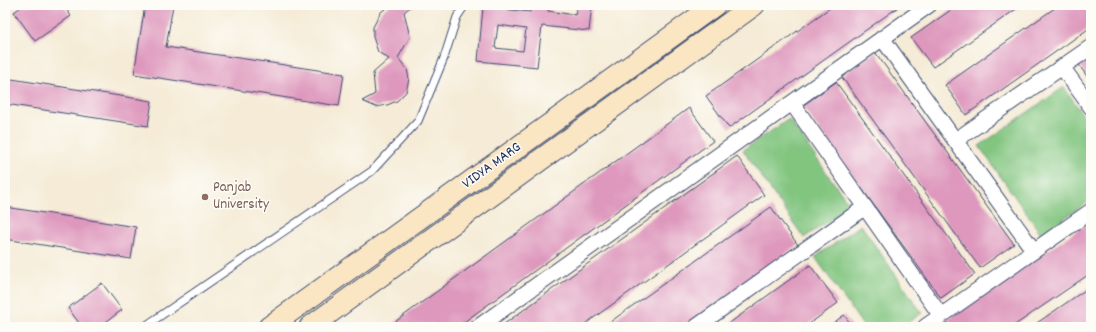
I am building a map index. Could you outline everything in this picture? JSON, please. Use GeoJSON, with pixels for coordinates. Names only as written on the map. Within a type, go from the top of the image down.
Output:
{"type":"FeatureCollection","features":[{"type":"Feature","properties":{"kind":"main road","name":"VIDYA MARG"},"geometry":{"type":"LineString","coordinates":[[269,327],[715,5]]}},
{"type":"Feature","properties":{"kind":"main road","name":"VIDYA MARG"},"geometry":{"type":"LineString","coordinates":[[310,327],[754,5]]}},
{"type":"Feature","properties":{"kind":"street"},"geometry":{"type":"LineString","coordinates":[[478,327],[929,5]]}},
{"type":"Feature","properties":{"kind":"street"},"geometry":{"type":"LineString","coordinates":[[882,38],[1034,251]]}},
{"type":"Feature","properties":{"kind":"street"},"geometry":{"type":"LineString","coordinates":[[956,140],[1091,47]]}},
{"type":"Feature","properties":{"kind":"street"},"geometry":{"type":"LineString","coordinates":[[1062,67],[1091,107]]}},
{"type":"Feature","properties":{"kind":"street"},"geometry":{"type":"LineString","coordinates":[[792,103],[941,316]]}},
{"type":"Feature","properties":{"kind":"street"},"geometry":{"type":"LineString","coordinates":[[696,327],[864,207]]}},
{"type":"Feature","properties":{"kind":"street"},"geometry":{"type":"LineString","coordinates":[[925,327],[1091,211]]}},
{"type":"Feature","properties":{"kind":"lane"},"geometry":{"type":"LineString","coordinates":[[144,327],[372,171],[418,121],[444,58],[457,17],[465,5]]}},
{"type":"Feature","properties":{"kind":"green space"},"geometry":{"type":"Polygon","coordinates":[[[1064,87],[1091,127],[1091,200],[1041,234],[979,146],[1064,87]]]}},
{"type":"Feature","properties":{"kind":"green space"},"geometry":{"type":"Polygon","coordinates":[[[789,119],[850,206],[804,238],[743,150],[789,119]]]}},
{"type":"Feature","properties":{"kind":"green space"},"geometry":{"type":"Polygon","coordinates":[[[861,225],[922,313],[901,327],[864,327],[815,257],[861,225]]]}},
{"type":"Feature","properties":{"kind":"building"},"geometry":{"type":"Polygon","coordinates":[[[24,5],[63,5],[71,16],[35,41],[14,12],[24,5]]]}},
{"type":"Feature","properties":{"kind":"building"},"geometry":{"type":"Polygon","coordinates":[[[145,5],[173,5],[166,47],[344,74],[339,106],[134,74],[145,5]]]}},
{"type":"Feature","properties":{"kind":"building"},"geometry":{"type":"Polygon","coordinates":[[[390,5],[413,5],[404,12],[410,37],[398,58],[407,69],[409,79],[406,92],[397,101],[376,107],[362,101],[375,94],[373,73],[389,59],[378,52],[373,37],[373,27],[381,12],[390,5]]]}},
{"type":"Feature","properties":{"kind":"building"},"geometry":{"type":"Polygon","coordinates":[[[531,5],[549,5],[548,11],[575,15],[577,5],[592,5],[589,31],[542,26],[537,67],[478,61],[483,7],[530,12],[531,5]],[[498,25],[495,48],[523,51],[526,29],[498,25]]]}},
{"type":"Feature","properties":{"kind":"building"},"geometry":{"type":"Polygon","coordinates":[[[834,5],[901,5],[729,128],[706,96],[834,5]]]}},
{"type":"Feature","properties":{"kind":"building"},"geometry":{"type":"Polygon","coordinates":[[[958,5],[1022,5],[933,67],[911,38],[958,5]]]}},
{"type":"Feature","properties":{"kind":"building"},"geometry":{"type":"Polygon","coordinates":[[[1059,5],[1091,5],[1091,27],[966,115],[945,85],[1059,5]]]}},
{"type":"Feature","properties":{"kind":"building"},"geometry":{"type":"Polygon","coordinates":[[[875,52],[1014,244],[980,268],[841,76],[875,52]]]}},
{"type":"Feature","properties":{"kind":"building"},"geometry":{"type":"Polygon","coordinates":[[[1091,56],[1091,82],[1079,65],[1091,56]]]}},
{"type":"Feature","properties":{"kind":"building"},"geometry":{"type":"Polygon","coordinates":[[[5,78],[152,101],[148,126],[5,104],[5,78]]]}},
{"type":"Feature","properties":{"kind":"building"},"geometry":{"type":"Polygon","coordinates":[[[836,82],[975,274],[941,298],[802,106],[836,82]]]}},
{"type":"Feature","properties":{"kind":"building"},"geometry":{"type":"Polygon","coordinates":[[[689,108],[713,141],[555,256],[457,327],[388,327],[689,108]]]}},
{"type":"Feature","properties":{"kind":"building"},"geometry":{"type":"Polygon","coordinates":[[[737,156],[764,195],[581,327],[500,327],[737,156]]]}},
{"type":"Feature","properties":{"kind":"building"},"geometry":{"type":"Polygon","coordinates":[[[5,207],[136,227],[131,259],[5,239],[5,207]]]}},
{"type":"Feature","properties":{"kind":"building"},"geometry":{"type":"Polygon","coordinates":[[[771,207],[798,245],[684,327],[603,327],[771,207]]]}},
{"type":"Feature","properties":{"kind":"building"},"geometry":{"type":"Polygon","coordinates":[[[1091,221],[1091,273],[1012,327],[936,327],[1091,221]]]}},
{"type":"Feature","properties":{"kind":"building"},"geometry":{"type":"Polygon","coordinates":[[[810,265],[838,303],[805,327],[724,327],[810,265]]]}},
{"type":"Feature","properties":{"kind":"building"},"geometry":{"type":"Polygon","coordinates":[[[102,283],[122,310],[99,327],[82,327],[68,308],[102,283]]]}},
{"type":"Feature","properties":{"kind":"building"},"geometry":{"type":"Polygon","coordinates":[[[1091,286],[1091,327],[1031,327],[1091,286]]]}},
{"type":"Feature","properties":{"kind":"building"},"geometry":{"type":"Polygon","coordinates":[[[844,315],[853,327],[828,327],[844,315]]]}},
{"type":"Feature","properties":{"kind":"place","name":"Panjab University"},"geometry":{"type":"Point","coordinates":[205,197]}}]}
